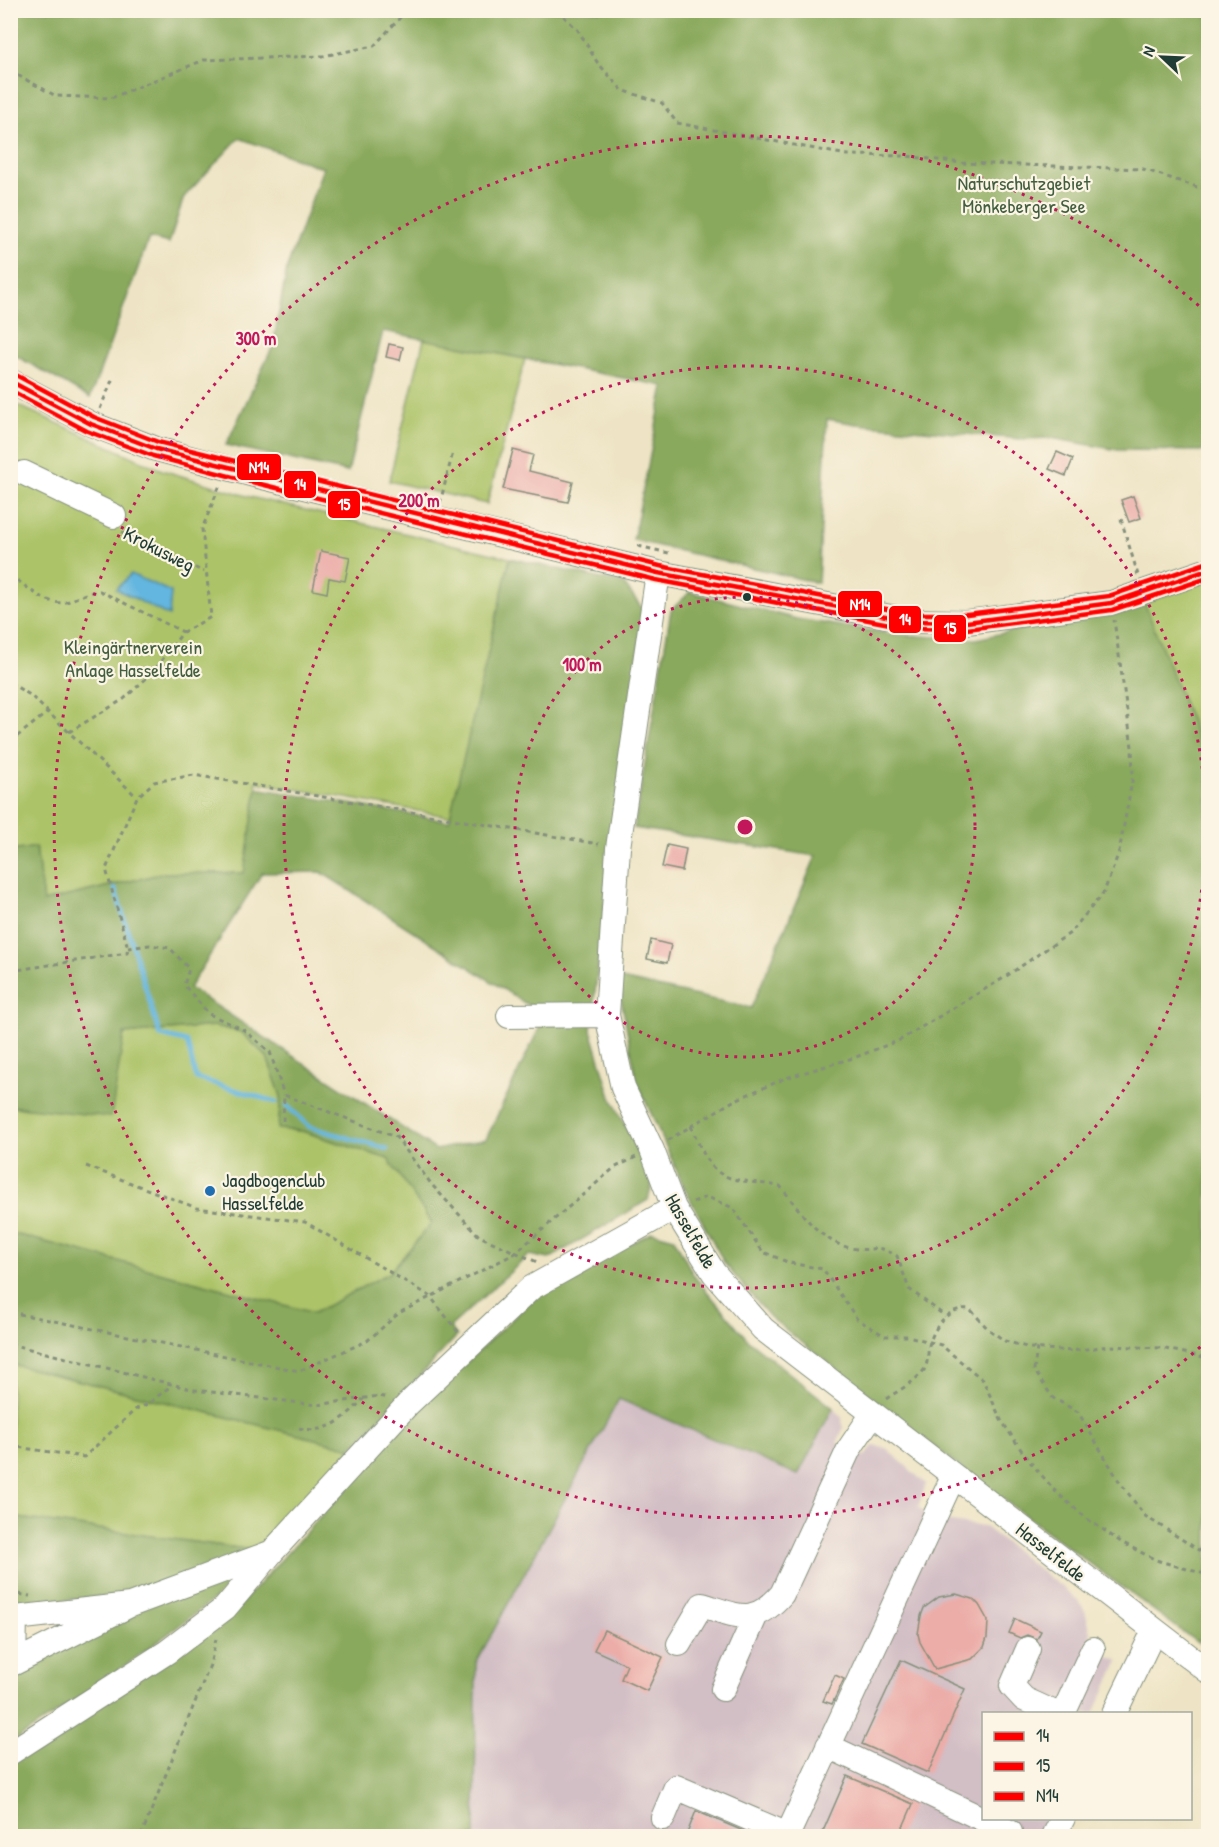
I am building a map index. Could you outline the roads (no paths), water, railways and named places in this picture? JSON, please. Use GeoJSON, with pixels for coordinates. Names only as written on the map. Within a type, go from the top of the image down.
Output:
{"type":"FeatureCollection","features":[{"type":"Feature","properties":{"kind":"street"},"geometry":{"type":"LineString","coordinates":[[10,381],[98,412],[156,449],[658,573],[912,621],[967,622],[1111,603],[1209,570]]}},
{"type":"Feature","properties":{"kind":"street","name":"Krokusweg"},"geometry":{"type":"LineString","coordinates":[[24,473],[114,516]]}},
{"type":"Feature","properties":{"kind":"street","name":"Hasselfelde"},"geometry":{"type":"LineString","coordinates":[[658,573],[618,848],[607,1015],[623,1088],[652,1150],[674,1208],[714,1273],[763,1329],[1206,1670]]}},
{"type":"Feature","properties":{"kind":"street"},"geometry":{"type":"LineString","coordinates":[[509,1016],[607,1015]]}},
{"type":"Feature","properties":{"kind":"street"},"geometry":{"type":"LineString","coordinates":[[10,1753],[167,1652],[225,1608],[272,1552],[408,1404],[531,1288],[558,1270],[674,1208]]}},
{"type":"Feature","properties":{"kind":"street"},"geometry":{"type":"LineString","coordinates":[[679,1644],[702,1605],[746,1618],[755,1617],[770,1608],[782,1594],[849,1449],[872,1415]]}},
{"type":"Feature","properties":{"kind":"street"},"geometry":{"type":"LineString","coordinates":[[663,1818],[676,1787],[787,1835],[953,1477]]}},
{"type":"Feature","properties":{"kind":"street"},"geometry":{"type":"LineString","coordinates":[[130,1605],[272,1552]]}},
{"type":"Feature","properties":{"kind":"street"},"geometry":{"type":"LineString","coordinates":[[723,1689],[755,1617]]}},
{"type":"Feature","properties":{"kind":"street"},"geometry":{"type":"LineString","coordinates":[[1114,1712],[1154,1631]]}},
{"type":"Feature","properties":{"kind":"street"},"geometry":{"type":"LineString","coordinates":[[1028,1649],[1012,1686],[1024,1699],[1055,1712]]}},
{"type":"Feature","properties":{"kind":"street"},"geometry":{"type":"LineString","coordinates":[[1063,1712],[1093,1649]]}},
{"type":"Feature","properties":{"kind":"street"},"geometry":{"type":"LineString","coordinates":[[828,1746],[982,1815]]}},
{"type":"Feature","properties":{"kind":"street"},"geometry":{"type":"LineString","coordinates":[[992,1820],[1012,1829]]}},
{"type":"Feature","properties":{"kind":"street"},"geometry":{"type":"LineString","coordinates":[[1054,1836],[1062,1820]]}},
{"type":"Feature","properties":{"kind":"water"},"geometry":{"type":"Polygon","coordinates":[[[131,574],[171,592],[169,616],[116,589],[131,574]]]}},
{"type":"Feature","properties":{"kind":"waterway"},"geometry":{"type":"LineString","coordinates":[[115,889],[160,1035],[187,1042],[196,1078],[276,1102]]}},
{"type":"Feature","properties":{"kind":"waterway"},"geometry":{"type":"LineString","coordinates":[[287,1106],[310,1127],[387,1149]]}},
{"type":"Feature","properties":{"kind":"place","name":"Jagdbogenclub Hasselfelde"},"geometry":{"type":"Point","coordinates":[210,1191]}},
{"type":"Feature","properties":{"kind":"park label","name":"Naturschutzgebiet Mönkeberger See"},"geometry":{"type":"Point","coordinates":[1024,194]}},
{"type":"Feature","properties":{"kind":"park label","name":"Kleingärtnerverein Anlage Hasselfelde"},"geometry":{"type":"Point","coordinates":[133,658]}}]}
